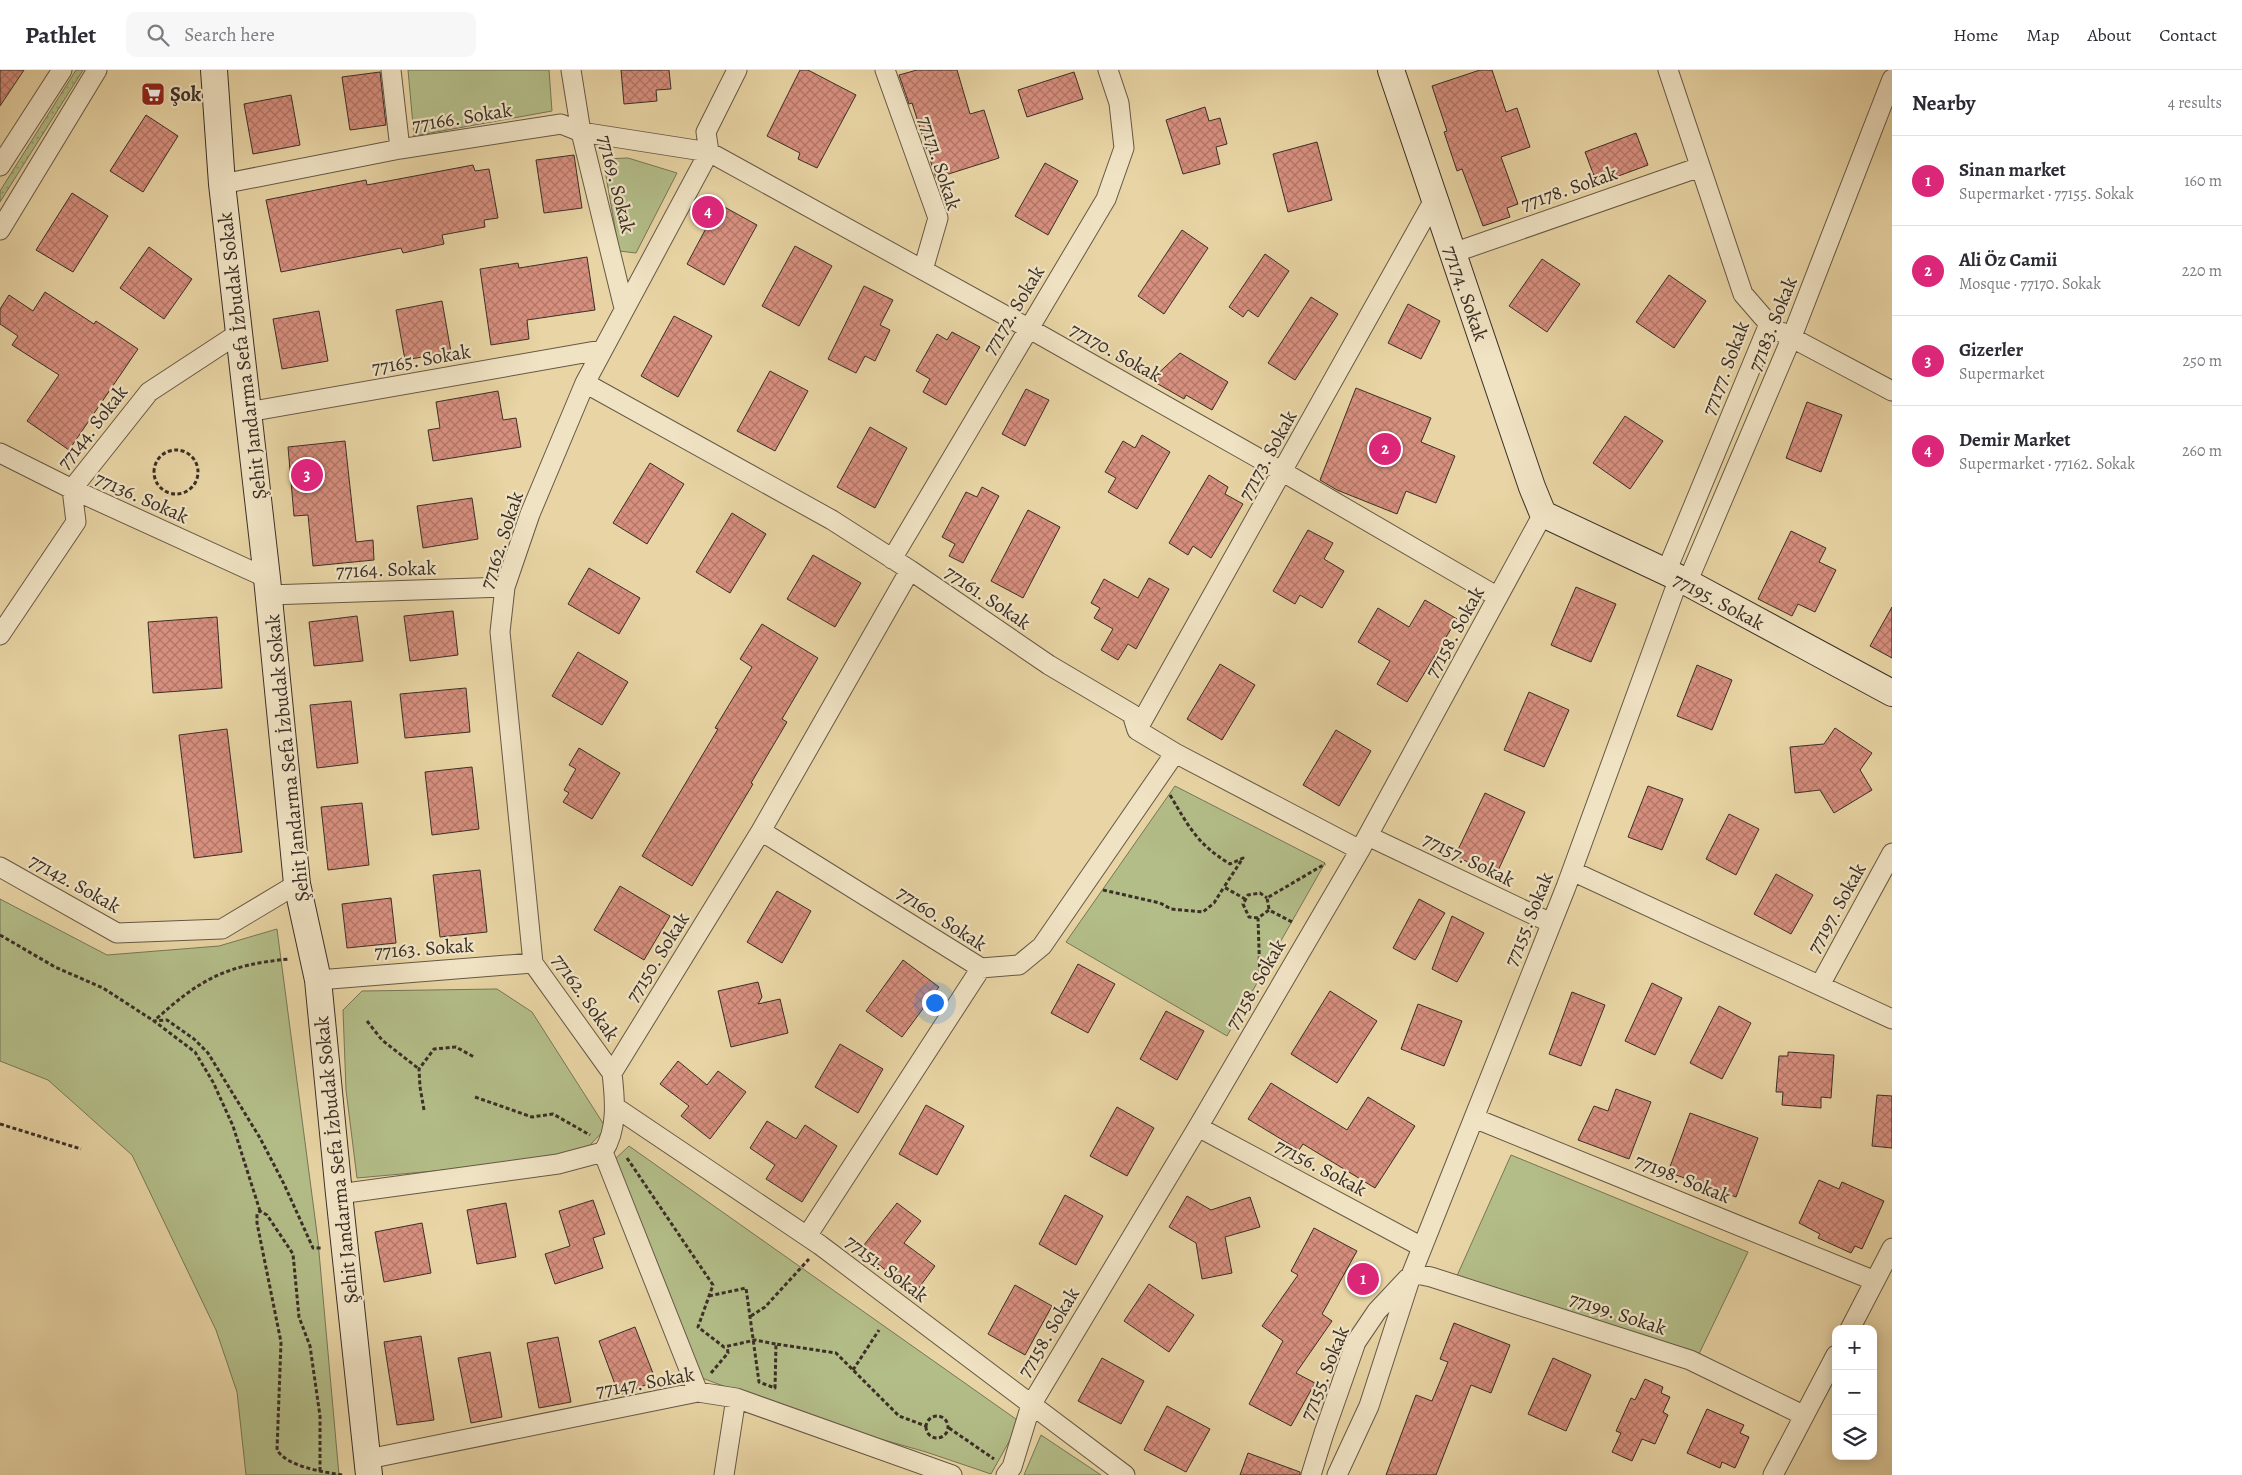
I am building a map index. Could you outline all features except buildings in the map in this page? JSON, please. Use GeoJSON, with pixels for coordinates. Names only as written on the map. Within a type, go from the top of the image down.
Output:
{"type":"FeatureCollection","features":[{"type":"Feature","properties":{"kind":"main road","name":"Şehit Jandarma Sefa İzbudak Sokak"},"geometry":{"type":"LineString","coordinates":[[214,70],[222,184],[268,586],[297,884],[318,980],[368,1467]]}},
{"type":"Feature","properties":{"kind":"main road","name":"77174. Sokak"},"geometry":{"type":"LineString","coordinates":[[1391,70],[1532,488],[1543,514]]}},
{"type":"Feature","properties":{"kind":"main road","name":"77195. Sokak"},"geometry":{"type":"LineString","coordinates":[[1543,514],[1677,578],[1892,693]]}},
{"type":"Feature","properties":{"kind":"street"},"geometry":{"type":"LineString","coordinates":[[0,166],[62,70]]}},
{"type":"Feature","properties":{"kind":"street"},"geometry":{"type":"LineString","coordinates":[[0,230],[98,70]]}},
{"type":"Feature","properties":{"kind":"street"},"geometry":{"type":"LineString","coordinates":[[391,70],[400,149]]}},
{"type":"Feature","properties":{"kind":"street","name":"77169. Sokak"},"geometry":{"type":"LineString","coordinates":[[571,70],[581,132],[624,308]]}},
{"type":"Feature","properties":{"kind":"street"},"geometry":{"type":"LineString","coordinates":[[709,152],[706,132],[737,70]]}},
{"type":"Feature","properties":{"kind":"street","name":"77171. Sokak"},"geometry":{"type":"LineString","coordinates":[[884,70],[938,218],[923,270]]}},
{"type":"Feature","properties":{"kind":"street","name":"77172. Sokak"},"geometry":{"type":"LineString","coordinates":[[892,559],[1106,199],[1124,148],[1119,103],[1108,70]]}},
{"type":"Feature","properties":{"kind":"street","name":"77177. Sokak"},"geometry":{"type":"LineString","coordinates":[[1668,70],[1743,294],[1769,324],[1677,578]]}},
{"type":"Feature","properties":{"kind":"street","name":"77183. Sokak"},"geometry":{"type":"LineString","coordinates":[[1677,578],[1791,339],[1892,80]]}},
{"type":"Feature","properties":{"kind":"street","name":"77166. Sokak"},"geometry":{"type":"LineString","coordinates":[[222,184],[400,149],[561,124],[581,132],[709,152]]}},
{"type":"Feature","properties":{"kind":"street","name":"77170. Sokak"},"geometry":{"type":"LineString","coordinates":[[709,152],[1284,472],[1498,597]]}},
{"type":"Feature","properties":{"kind":"street","name":"77162. Sokak"},"geometry":{"type":"LineString","coordinates":[[612,1073],[533,963],[500,632],[505,587],[530,514],[585,383],[601,350],[709,152]]}},
{"type":"Feature","properties":{"kind":"street","name":"77178. Sokak"},"geometry":{"type":"LineString","coordinates":[[1453,253],[1700,167]]}},
{"type":"Feature","properties":{"kind":"street","name":"77173. Sokak"},"geometry":{"type":"LineString","coordinates":[[1137,730],[1284,472],[1434,200]]}},
{"type":"Feature","properties":{"kind":"street"},"geometry":{"type":"LineString","coordinates":[[1769,324],[1791,339],[1892,391]]}},
{"type":"Feature","properties":{"kind":"street","name":"77144. Sokak"},"geometry":{"type":"LineString","coordinates":[[0,635],[7,612],[76,522],[72,489],[149,392],[239,333]]}},
{"type":"Feature","properties":{"kind":"street","name":"77165. Sokak"},"geometry":{"type":"LineString","coordinates":[[248,412],[601,350]]}},
{"type":"Feature","properties":{"kind":"street","name":"77161. Sokak"},"geometry":{"type":"LineString","coordinates":[[585,383],[832,520],[910,570],[1049,665],[1132,714],[1137,730],[1175,753],[1364,843]]}},
{"type":"Feature","properties":{"kind":"street","name":"77136. Sokak"},"geometry":{"type":"LineString","coordinates":[[0,453],[268,586]]}},
{"type":"Feature","properties":{"kind":"street","name":"77158. Sokak"},"geometry":{"type":"LineString","coordinates":[[1006,1475],[1012,1467],[1031,1405],[1198,1127],[1364,843],[1543,514]]}},
{"type":"Feature","properties":{"kind":"street","name":"77150. Sokak"},"geometry":{"type":"LineString","coordinates":[[612,1073],[762,831],[910,570]]}},
{"type":"Feature","properties":{"kind":"street","name":"77155. Sokak"},"geometry":{"type":"LineString","coordinates":[[1337,1475],[1369,1406],[1422,1247],[1572,871],[1677,578]]}},
{"type":"Feature","properties":{"kind":"street","name":"77164. Sokak"},"geometry":{"type":"LineString","coordinates":[[268,586],[505,587]]}},
{"type":"Feature","properties":{"kind":"street"},"geometry":{"type":"LineString","coordinates":[[981,968],[1019,965],[1042,946],[1175,753]]}},
{"type":"Feature","properties":{"kind":"street","name":"77160. Sokak"},"geometry":{"type":"LineString","coordinates":[[762,831],[981,968],[807,1236]]}},
{"type":"Feature","properties":{"kind":"street","name":"77157. Sokak"},"geometry":{"type":"LineString","coordinates":[[1364,843],[1551,923]]}},
{"type":"Feature","properties":{"kind":"street","name":"77197. Sokak"},"geometry":{"type":"LineString","coordinates":[[1820,985],[1892,853]]}},
{"type":"Feature","properties":{"kind":"street","name":"77142. Sokak"},"geometry":{"type":"LineString","coordinates":[[0,867],[118,932],[222,928],[297,884]]}},
{"type":"Feature","properties":{"kind":"street"},"geometry":{"type":"LineString","coordinates":[[1572,871],[1892,1019]]}},
{"type":"Feature","properties":{"kind":"street","name":"77163. Sokak"},"geometry":{"type":"LineString","coordinates":[[318,980],[533,963]]}},
{"type":"Feature","properties":{"kind":"street"},"geometry":{"type":"LineString","coordinates":[[339,1194],[558,1164],[598,1145],[608,1145],[616,1107],[612,1073]]}},
{"type":"Feature","properties":{"kind":"street","name":"77151. Sokak"},"geometry":{"type":"LineString","coordinates":[[616,1107],[807,1236],[1125,1475]]}},
{"type":"Feature","properties":{"kind":"street","name":"77198. Sokak"},"geometry":{"type":"LineString","coordinates":[[1474,1118],[1875,1281]]}},
{"type":"Feature","properties":{"kind":"street","name":"77156. Sokak"},"geometry":{"type":"LineString","coordinates":[[1198,1127],[1422,1247]]}},
{"type":"Feature","properties":{"kind":"street"},"geometry":{"type":"LineString","coordinates":[[598,1145],[698,1392]]}},
{"type":"Feature","properties":{"kind":"street"},"geometry":{"type":"LineString","coordinates":[[1852,1325],[1892,1248]]}},
{"type":"Feature","properties":{"kind":"street","name":"77155. Sokak"},"geometry":{"type":"LineString","coordinates":[[1311,1475],[1356,1342],[1377,1311],[1412,1274]]}},
{"type":"Feature","properties":{"kind":"street","name":"77199. Sokak"},"geometry":{"type":"LineString","coordinates":[[1412,1274],[1440,1280],[1690,1360],[1803,1415]]}},
{"type":"Feature","properties":{"kind":"street"},"geometry":{"type":"LineString","coordinates":[[1773,1475],[1832,1362]]}},
{"type":"Feature","properties":{"kind":"street","name":"77147. Sokak"},"geometry":{"type":"LineString","coordinates":[[368,1467],[698,1392],[736,1398],[952,1475]]}},
{"type":"Feature","properties":{"kind":"street"},"geometry":{"type":"LineString","coordinates":[[724,1475],[736,1398]]}},
{"type":"Feature","properties":{"kind":"path"},"geometry":{"type":"LineString","coordinates":[[184,450],[192,455],[196,462],[199,471],[197,480],[193,487],[186,491],[171,493],[158,485],[154,470],[156,463],[168,451],[184,450]]}},
{"type":"Feature","properties":{"kind":"path"},"geometry":{"type":"LineString","coordinates":[[1084,885],[1160,903],[1171,909],[1203,912],[1214,903],[1243,858],[1230,864],[1210,852],[1184,821],[1160,776]]}},
{"type":"Feature","properties":{"kind":"path"},"geometry":{"type":"LineString","coordinates":[[1267,898],[1325,864]]}},
{"type":"Feature","properties":{"kind":"path"},"geometry":{"type":"LineString","coordinates":[[1224,887],[1245,900]]}},
{"type":"Feature","properties":{"kind":"path"},"geometry":{"type":"LineString","coordinates":[[1260,893],[1267,898],[1269,910],[1258,918],[1249,917],[1243,904],[1248,895],[1260,893]]}},
{"type":"Feature","properties":{"kind":"path"},"geometry":{"type":"LineString","coordinates":[[1269,910],[1294,923]]}},
{"type":"Feature","properties":{"kind":"path"},"geometry":{"type":"LineString","coordinates":[[1258,918],[1260,986]]}},
{"type":"Feature","properties":{"kind":"path"},"geometry":{"type":"LineString","coordinates":[[0,935],[56,967],[103,988],[154,1021],[195,1052],[213,1082],[233,1126],[260,1211],[268,1215],[293,1254],[299,1317],[310,1346],[320,1416],[320,1471]]}},
{"type":"Feature","properties":{"kind":"path"},"geometry":{"type":"LineString","coordinates":[[154,1021],[180,997],[202,982],[221,973],[292,959]]}},
{"type":"Feature","properties":{"kind":"path"},"geometry":{"type":"LineString","coordinates":[[154,1021],[166,1020],[194,1039],[208,1054],[260,1138],[284,1184],[313,1248],[326,1248]]}},
{"type":"Feature","properties":{"kind":"path"},"geometry":{"type":"LineString","coordinates":[[367,1021],[382,1040],[419,1069]]}},
{"type":"Feature","properties":{"kind":"path"},"geometry":{"type":"LineString","coordinates":[[424,1110],[419,1069],[434,1049],[456,1047],[474,1057]]}},
{"type":"Feature","properties":{"kind":"path"},"geometry":{"type":"LineString","coordinates":[[475,1097],[532,1117],[553,1114],[570,1122],[598,1145]]}},
{"type":"Feature","properties":{"kind":"path"},"geometry":{"type":"LineString","coordinates":[[0,1124],[81,1149]]}},
{"type":"Feature","properties":{"kind":"path"},"geometry":{"type":"LineString","coordinates":[[630,1160],[713,1285],[698,1327],[724,1347],[755,1340],[836,1353],[899,1416],[926,1426]]}},
{"type":"Feature","properties":{"kind":"path"},"geometry":{"type":"LineString","coordinates":[[260,1211],[257,1214],[257,1223],[281,1342],[277,1450],[286,1462],[343,1475]]}},
{"type":"Feature","properties":{"kind":"path"},"geometry":{"type":"LineString","coordinates":[[750,1316],[765,1307],[798,1272]]}},
{"type":"Feature","properties":{"kind":"path"},"geometry":{"type":"LineString","coordinates":[[709,1296],[746,1288],[755,1340],[759,1382],[775,1388],[776,1344]]}},
{"type":"Feature","properties":{"kind":"path"},"geometry":{"type":"LineString","coordinates":[[854,1370],[879,1330]]}},
{"type":"Feature","properties":{"kind":"path"},"geometry":{"type":"LineString","coordinates":[[708,1376],[728,1353],[727,1347]]}},
{"type":"Feature","properties":{"kind":"path"},"geometry":{"type":"LineString","coordinates":[[949,1428],[946,1435],[940,1438],[932,1438],[927,1433],[926,1426],[928,1420],[938,1415],[944,1417],[949,1428],[994,1459]]}},
{"type":"Feature","properties":{"kind":"green space"},"geometry":{"type":"Polygon","coordinates":[[[76,70],[83,70],[0,202],[0,191],[76,70]]]}},
{"type":"Feature","properties":{"kind":"green space"},"geometry":{"type":"Polygon","coordinates":[[[408,70],[549,70],[552,111],[414,136],[408,70]]]}},
{"type":"Feature","properties":{"kind":"green space"},"geometry":{"type":"Polygon","coordinates":[[[628,158],[677,173],[636,253],[619,251],[603,159],[628,158]]]}},
{"type":"Feature","properties":{"kind":"green space"},"geometry":{"type":"Polygon","coordinates":[[[1175,786],[1325,863],[1227,1036],[1066,942],[1175,786]]]}},
{"type":"Feature","properties":{"kind":"green space"},"geometry":{"type":"Polygon","coordinates":[[[0,899],[107,955],[219,946],[277,929],[318,1241],[339,1475],[246,1475],[237,1392],[216,1330],[132,1155],[48,1080],[0,1061],[0,899]]]}},
{"type":"Feature","properties":{"kind":"green space"},"geometry":{"type":"Polygon","coordinates":[[[497,989],[532,1012],[606,1128],[578,1158],[357,1178],[346,1090],[343,1010],[362,991],[497,989]]]}},
{"type":"Feature","properties":{"kind":"green space"},"geometry":{"type":"Polygon","coordinates":[[[629,1146],[1020,1422],[991,1474],[926,1452],[817,1421],[702,1378],[613,1161],[629,1146]]]}},
{"type":"Feature","properties":{"kind":"green space"},"geometry":{"type":"Polygon","coordinates":[[[1511,1155],[1748,1252],[1698,1356],[1456,1278],[1511,1155]]]}},
{"type":"Feature","properties":{"kind":"green space"},"geometry":{"type":"Polygon","coordinates":[[[1041,1435],[1101,1475],[1024,1475],[1041,1435]]]}},
{"type":"Feature","properties":{"kind":"place","name":"Şok"},"geometry":{"type":"Point","coordinates":[153,94]}},
{"type":"Feature","properties":{"kind":"place","name":"Demir Market"},"geometry":{"type":"Point","coordinates":[708,212]}},
{"type":"Feature","properties":{"kind":"place","name":"Ali Öz Camii"},"geometry":{"type":"Point","coordinates":[1385,449]}},
{"type":"Feature","properties":{"kind":"place","name":"Gizerler"},"geometry":{"type":"Point","coordinates":[307,475]}},
{"type":"Feature","properties":{"kind":"place","name":"Sinan market"},"geometry":{"type":"Point","coordinates":[1363,1279]}}]}
